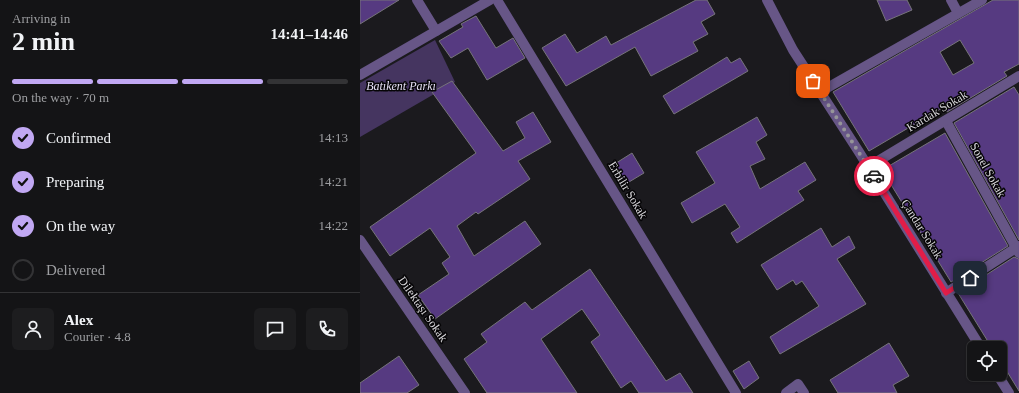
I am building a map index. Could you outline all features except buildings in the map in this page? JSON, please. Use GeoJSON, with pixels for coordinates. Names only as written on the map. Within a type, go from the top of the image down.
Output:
{"type":"FeatureCollection","features":[{"type":"Feature","properties":{"kind":"street"},"geometry":{"type":"LineString","coordinates":[[417,0],[436,31]]}},
{"type":"Feature","properties":{"kind":"street"},"geometry":{"type":"LineString","coordinates":[[360,75],[490,0]]}},
{"type":"Feature","properties":{"kind":"street","name":"Erbilir Sokak"},"geometry":{"type":"LineString","coordinates":[[497,0],[736,393]]}},
{"type":"Feature","properties":{"kind":"street","name":"Çandar Sokak"},"geometry":{"type":"LineString","coordinates":[[768,0],[793,50],[868,166],[977,341]]}},
{"type":"Feature","properties":{"kind":"street"},"geometry":{"type":"LineString","coordinates":[[951,0],[958,13]]}},
{"type":"Feature","properties":{"kind":"street"},"geometry":{"type":"LineString","coordinates":[[820,92],[982,0]]}},
{"type":"Feature","properties":{"kind":"street","name":"Kardak Sokak"},"geometry":{"type":"LineString","coordinates":[[868,166],[946,121],[1019,76]]}},
{"type":"Feature","properties":{"kind":"street","name":"Sonel Sokak"},"geometry":{"type":"LineString","coordinates":[[946,121],[1018,249]]}},
{"type":"Feature","properties":{"kind":"street","name":"Dilektaşı Sokak"},"geometry":{"type":"LineString","coordinates":[[360,240],[465,393]]}},
{"type":"Feature","properties":{"kind":"street"},"geometry":{"type":"LineString","coordinates":[[946,293],[1018,249]]}},
{"type":"Feature","properties":{"kind":"street"},"geometry":{"type":"LineString","coordinates":[[1001,381],[1009,393]]}},
{"type":"Feature","properties":{"kind":"street"},"geometry":{"type":"LineString","coordinates":[[786,393],[801,389]]}},
{"type":"Feature","properties":{"kind":"green space","name":"Batıkent Parkı"},"geometry":{"type":"Polygon","coordinates":[[[435,40],[455,82],[360,137],[360,83],[435,40]]]}},
{"type":"Feature","properties":{"kind":"way so far"},"geometry":{"type":"LineString","coordinates":[[813,81],[874,176]]}},
{"type":"Feature","properties":{"kind":"route"},"geometry":{"type":"LineString","coordinates":[[874,176],[946,293],[970,278]]}}]}
